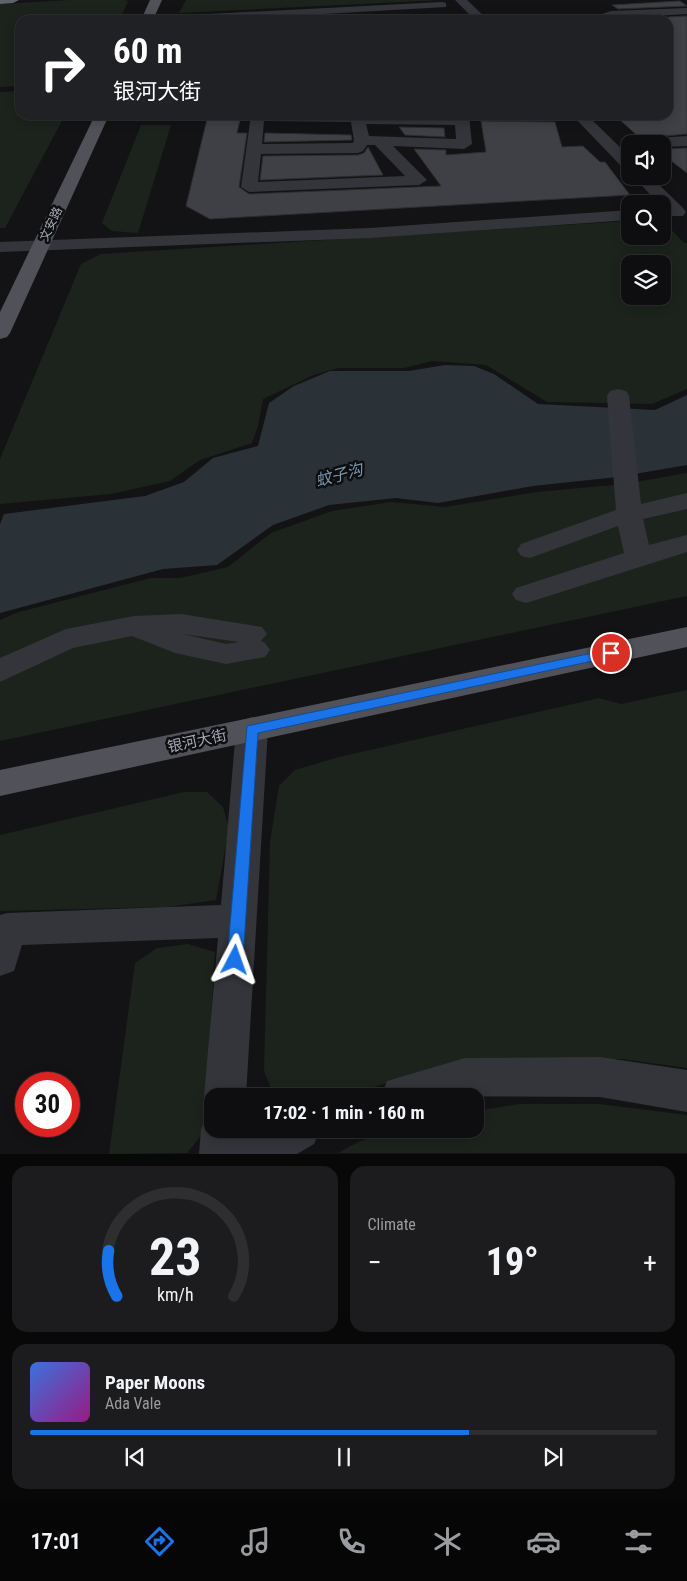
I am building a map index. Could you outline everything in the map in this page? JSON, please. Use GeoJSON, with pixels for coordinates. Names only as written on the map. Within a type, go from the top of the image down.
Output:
{"type":"FeatureCollection","features":[{"type":"Feature","properties":{"kind":"highway"},"geometry":{"type":"LineString","coordinates":[[0,1],[13,0]]}},
{"type":"Feature","properties":{"kind":"main road"},"geometry":{"type":"LineString","coordinates":[[150,15],[156,0]]}},
{"type":"Feature","properties":{"kind":"main road","name":"文安路"},"geometry":{"type":"LineString","coordinates":[[0,333],[100,120]]}},
{"type":"Feature","properties":{"kind":"main road","name":"银河大街"},"geometry":{"type":"LineString","coordinates":[[0,783],[687,637]]}},
{"type":"Feature","properties":{"kind":"street"},"geometry":{"type":"LineString","coordinates":[[462,0],[477,15]]}},
{"type":"Feature","properties":{"kind":"street"},"geometry":{"type":"LineString","coordinates":[[246,15],[442,5]]}},
{"type":"Feature","properties":{"kind":"street"},"geometry":{"type":"LineString","coordinates":[[608,15],[687,11]]}},
{"type":"Feature","properties":{"kind":"street"},"geometry":{"type":"LineString","coordinates":[[258,120],[249,187],[419,180],[379,141]]}},
{"type":"Feature","properties":{"kind":"street"},"geometry":{"type":"LineString","coordinates":[[254,149],[358,148],[362,140],[358,120]]}},
{"type":"Feature","properties":{"kind":"street"},"geometry":{"type":"LineString","coordinates":[[362,140],[464,144],[462,120]]}},
{"type":"Feature","properties":{"kind":"street"},"geometry":{"type":"LineString","coordinates":[[583,120],[621,157]]}},
{"type":"Feature","properties":{"kind":"street"},"geometry":{"type":"LineString","coordinates":[[671,141],[687,140]]}},
{"type":"Feature","properties":{"kind":"street"},"geometry":{"type":"LineString","coordinates":[[610,146],[621,145]]}},
{"type":"Feature","properties":{"kind":"street"},"geometry":{"type":"LineString","coordinates":[[650,185],[676,212]]}},
{"type":"Feature","properties":{"kind":"street"},"geometry":{"type":"LineString","coordinates":[[0,247],[370,233],[621,216]]}},
{"type":"Feature","properties":{"kind":"street"},"geometry":{"type":"LineString","coordinates":[[618,396],[629,515],[638,557]]}},
{"type":"Feature","properties":{"kind":"street"},"geometry":{"type":"LineString","coordinates":[[530,550],[615,518],[687,501]]}},
{"type":"Feature","properties":{"kind":"street"},"geometry":{"type":"LineString","coordinates":[[526,594],[687,543]]}},
{"type":"Feature","properties":{"kind":"street"},"geometry":{"type":"LineString","coordinates":[[0,671],[66,639],[134,626],[185,646],[226,654],[253,642]]}},
{"type":"Feature","properties":{"kind":"street"},"geometry":{"type":"LineString","coordinates":[[226,1088],[252,729]]}},
{"type":"Feature","properties":{"kind":"street"},"geometry":{"type":"LineString","coordinates":[[0,959],[7,929],[238,921]]}},
{"type":"Feature","properties":{"kind":"street"},"geometry":{"type":"LineString","coordinates":[[430,1088],[465,1078],[600,1077],[687,1092]]}},
{"type":"Feature","properties":{"kind":"street"},"geometry":{"type":"LineString","coordinates":[[221,1154],[222,1138]]}},
{"type":"Feature","properties":{"kind":"street"},"geometry":{"type":"LineString","coordinates":[[252,1154],[282,1138]]}},
{"type":"Feature","properties":{"kind":"shaded area"},"geometry":{"type":"Polygon","coordinates":[[[70,0],[126,0],[128,2],[122,15],[15,15],[15,86],[0,87],[0,4],[70,0]]]}},
{"type":"Feature","properties":{"kind":"shaded area"},"geometry":{"type":"Polygon","coordinates":[[[186,0],[441,0],[179,13],[186,0]]]}},
{"type":"Feature","properties":{"kind":"shaded area"},"geometry":{"type":"Polygon","coordinates":[[[15,91],[15,120],[62,120],[5,228],[0,228],[0,92],[15,91]]]}},
{"type":"Feature","properties":{"kind":"shaded area"},"geometry":{"type":"Polygon","coordinates":[[[141,125],[171,125],[138,233],[112,231],[102,223],[141,125]]]}},
{"type":"Feature","properties":{"kind":"shaded area"},"geometry":{"type":"Polygon","coordinates":[[[621,222],[621,245],[671,245],[671,229],[684,243],[687,243],[687,389],[652,404],[547,402],[486,365],[432,361],[404,368],[339,368],[316,374],[263,399],[258,426],[252,443],[200,460],[170,481],[111,494],[0,504],[0,459],[81,264],[101,254],[621,222]]]}},
{"type":"Feature","properties":{"kind":"shaded area"},"geometry":{"type":"Polygon","coordinates":[[[687,473],[687,596],[0,741],[0,620],[19,612],[151,578],[180,578],[228,567],[271,533],[332,511],[391,502],[445,507],[537,492],[624,484],[687,473]]]}},
{"type":"Feature","properties":{"kind":"shaded area"},"geometry":{"type":"Polygon","coordinates":[[[687,690],[687,1068],[622,1059],[524,1061],[405,1077],[371,1088],[271,1088],[264,1071],[270,842],[279,786],[295,770],[339,757],[599,698],[621,704],[687,690]]]}},
{"type":"Feature","properties":{"kind":"shaded area"},"geometry":{"type":"Polygon","coordinates":[[[184,792],[207,792],[223,807],[229,828],[216,900],[167,907],[0,911],[0,835],[184,792]]]}},
{"type":"Feature","properties":{"kind":"shaded area"},"geometry":{"type":"Polygon","coordinates":[[[188,944],[215,952],[207,1088],[204,1088],[204,1132],[187,1153],[109,1154],[135,963],[157,948],[188,944]]]}},
{"type":"Feature","properties":{"kind":"shaded area"},"geometry":{"type":"Polygon","coordinates":[[[519,1104],[599,1104],[687,1115],[687,1153],[338,1153],[358,1142],[371,1138],[484,1138],[484,1110],[519,1104]]]}},
{"type":"Feature","properties":{"kind":"water","name":"蚊子沟"},"geometry":{"type":"Polygon","coordinates":[[[445,365],[474,366],[494,374],[538,404],[655,410],[687,395],[687,465],[617,477],[533,486],[438,503],[396,498],[329,505],[273,525],[217,565],[163,569],[0,613],[0,524],[4,514],[145,496],[184,482],[213,458],[258,446],[269,403],[294,386],[330,371],[409,371],[445,365]]]}},
{"type":"Feature","properties":{"kind":"building"},"geometry":{"type":"Polygon","coordinates":[[[680,1],[687,6],[618,9],[612,5],[680,1]]]}},
{"type":"Feature","properties":{"kind":"building"},"geometry":{"type":"Polygon","coordinates":[[[687,16],[687,134],[637,135],[620,120],[673,120],[673,17],[687,16]]]}},
{"type":"Feature","properties":{"kind":"building"},"geometry":{"type":"Polygon","coordinates":[[[207,120],[240,120],[237,133],[247,133],[239,187],[249,194],[441,186],[414,149],[446,150],[446,155],[486,152],[481,121],[555,122],[562,147],[583,146],[600,162],[605,162],[630,195],[621,195],[210,219],[186,206],[207,120]]]}},
{"type":"Feature","properties":{"kind":"building"},"geometry":{"type":"Polygon","coordinates":[[[399,127],[444,128],[445,137],[405,135],[399,127]]]}},
{"type":"Feature","properties":{"kind":"building"},"geometry":{"type":"Polygon","coordinates":[[[265,133],[351,135],[352,140],[264,142],[265,133]]]}},
{"type":"Feature","properties":{"kind":"building"},"geometry":{"type":"Polygon","coordinates":[[[368,147],[383,175],[260,180],[263,156],[358,155],[364,153],[368,147]]]}},
{"type":"Feature","properties":{"kind":"building"},"geometry":{"type":"Polygon","coordinates":[[[687,148],[687,173],[671,161],[671,149],[687,148]]]}},
{"type":"Feature","properties":{"kind":"route"},"geometry":{"type":"LineString","coordinates":[[235,960],[252,729],[611,653]]}}]}
